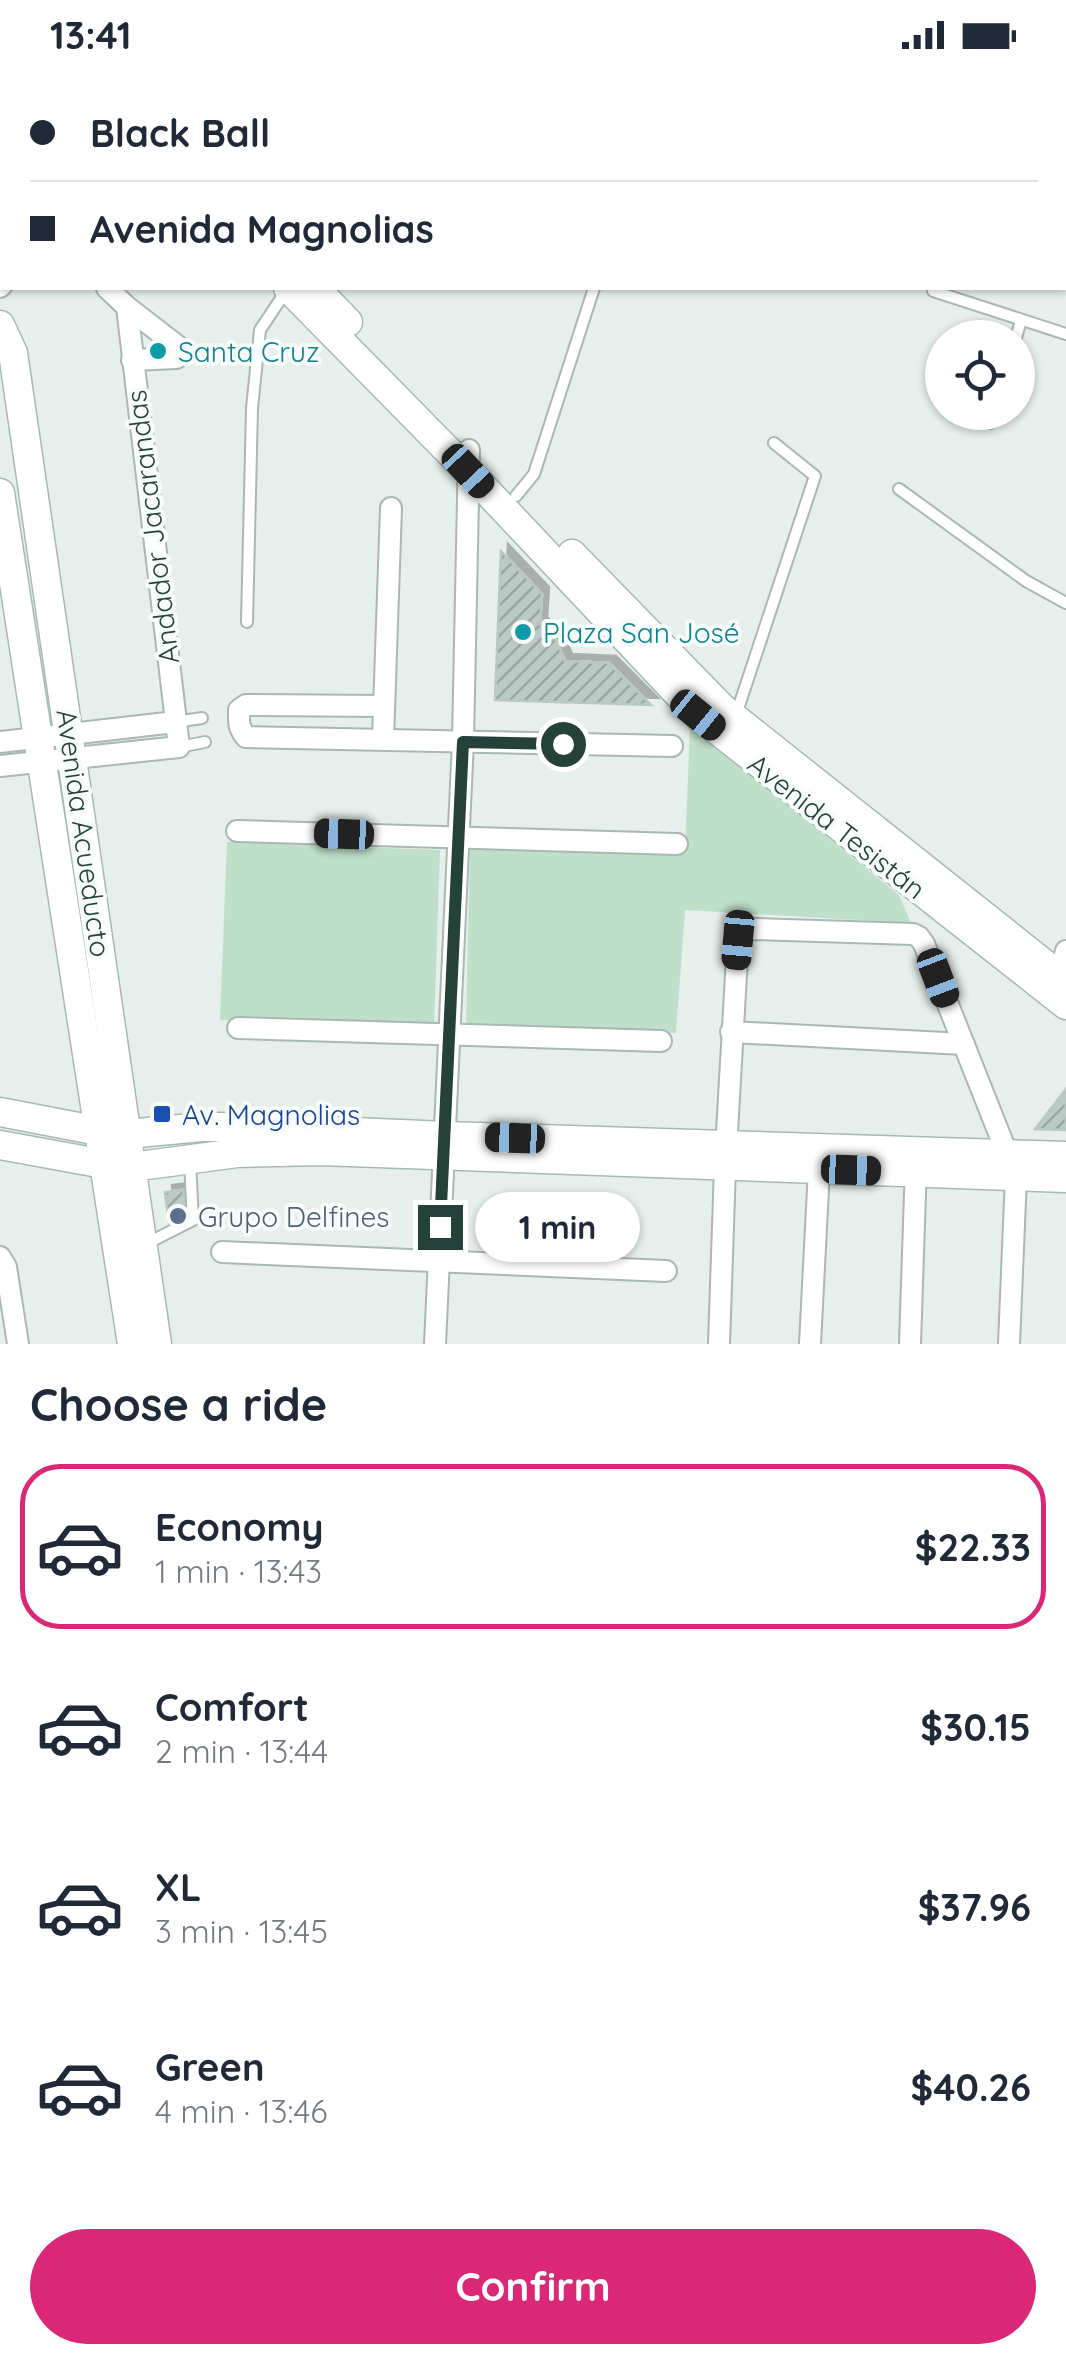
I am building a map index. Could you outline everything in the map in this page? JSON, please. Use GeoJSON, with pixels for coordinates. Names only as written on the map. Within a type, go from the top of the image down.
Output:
{"type":"FeatureCollection","features":[{"type":"Feature","properties":{"kind":"street"},"geometry":{"type":"LineString","coordinates":[[109,290],[180,348],[176,358],[132,360]]}},
{"type":"Feature","properties":{"kind":"street","name":"Avenida Tesistán"},"geometry":{"type":"LineString","coordinates":[[290,290],[469,461],[516,496],[705,692],[842,816]]}},
{"type":"Feature","properties":{"kind":"street","name":"Avenida Tesistán"},"geometry":{"type":"LineString","coordinates":[[317,290],[698,715],[842,816],[1062,981]]}},
{"type":"Feature","properties":{"kind":"street","name":"Andador Jacarandas"},"geometry":{"type":"LineString","coordinates":[[127,307],[179,746]]}},
{"type":"Feature","properties":{"kind":"street","name":"Avenida Acueducto"},"geometry":{"type":"LineString","coordinates":[[0,325],[13,353],[128,1134],[118,1165],[132,1344]]}},
{"type":"Feature","properties":{"kind":"street"},"geometry":{"type":"LineString","coordinates":[[435,1344],[463,742],[469,461]]}},
{"type":"Feature","properties":{"kind":"street","name":"Avenida Acueducto"},"geometry":{"type":"LineString","coordinates":[[0,493],[99,1131],[118,1165],[143,1246],[158,1344]]}},
{"type":"Feature","properties":{"kind":"street"},"geometry":{"type":"LineString","coordinates":[[383,739],[391,508]]}},
{"type":"Feature","properties":{"kind":"street"},"geometry":{"type":"LineString","coordinates":[[384,706],[246,705],[239,710],[238,722],[246,737],[672,746]]}},
{"type":"Feature","properties":{"kind":"street"},"geometry":{"type":"LineString","coordinates":[[72,747],[175,722]]}},
{"type":"Feature","properties":{"kind":"street"},"geometry":{"type":"LineString","coordinates":[[0,742],[40,749],[179,746]]}},
{"type":"Feature","properties":{"kind":"street"},"geometry":{"type":"LineString","coordinates":[[0,766],[40,749]]}},
{"type":"Feature","properties":{"kind":"street"},"geometry":{"type":"LineString","coordinates":[[238,831],[677,844]]}},
{"type":"Feature","properties":{"kind":"street"},"geometry":{"type":"LineString","coordinates":[[720,1344],[725,1155],[738,940],[743,932],[754,929],[913,934],[924,944],[1011,1165],[1009,1344]]}},
{"type":"Feature","properties":{"kind":"street"},"geometry":{"type":"LineString","coordinates":[[238,1028],[661,1041]]}},
{"type":"Feature","properties":{"kind":"street"},"geometry":{"type":"LineString","coordinates":[[731,1032],[964,1044]]}},
{"type":"Feature","properties":{"kind":"street"},"geometry":{"type":"LineString","coordinates":[[0,1112],[128,1134],[202,1127],[321,1141],[1011,1165],[1066,1156]]}},
{"type":"Feature","properties":{"kind":"street"},"geometry":{"type":"LineString","coordinates":[[197,1158],[202,1127]]}},
{"type":"Feature","properties":{"kind":"street"},"geometry":{"type":"LineString","coordinates":[[0,1145],[118,1165],[321,1141]]}},
{"type":"Feature","properties":{"kind":"street"},"geometry":{"type":"LineString","coordinates":[[725,1155],[819,1169],[916,1162]]}},
{"type":"Feature","properties":{"kind":"street"},"geometry":{"type":"LineString","coordinates":[[910,1344],[916,1162]]}},
{"type":"Feature","properties":{"kind":"street"},"geometry":{"type":"LineString","coordinates":[[1011,1165],[1066,1178]]}},
{"type":"Feature","properties":{"kind":"street"},"geometry":{"type":"LineString","coordinates":[[810,1344],[819,1169]]}},
{"type":"Feature","properties":{"kind":"street"},"geometry":{"type":"LineString","coordinates":[[222,1252],[666,1271]]}},
{"type":"Feature","properties":{"kind":"street"},"geometry":{"type":"LineString","coordinates":[[3,1262],[18,1344]]}},
{"type":"Feature","properties":{"kind":"lane"},"geometry":{"type":"LineString","coordinates":[[246,622],[252,408],[260,330],[287,290]]}},
{"type":"Feature","properties":{"kind":"lane"},"geometry":{"type":"LineString","coordinates":[[516,496],[534,474],[593,290]]}},
{"type":"Feature","properties":{"kind":"lane"},"geometry":{"type":"LineString","coordinates":[[933,290],[1021,320]]}},
{"type":"Feature","properties":{"kind":"lane"},"geometry":{"type":"LineString","coordinates":[[1035,324],[1066,334]]}},
{"type":"Feature","properties":{"kind":"lane"},"geometry":{"type":"LineString","coordinates":[[734,718],[815,476],[774,443]]}},
{"type":"Feature","properties":{"kind":"lane"},"geometry":{"type":"LineString","coordinates":[[899,489],[1026,580],[1066,603]]}},
{"type":"Feature","properties":{"kind":"lane"},"geometry":{"type":"LineString","coordinates":[[175,722],[202,718]]}},
{"type":"Feature","properties":{"kind":"lane"},"geometry":{"type":"LineString","coordinates":[[179,746],[205,742]]}},
{"type":"Feature","properties":{"kind":"lane"},"geometry":{"type":"LineString","coordinates":[[143,1246],[193,1220],[197,1158]]}},
{"type":"Feature","properties":{"kind":"green space"},"geometry":{"type":"Polygon","coordinates":[[[690,726],[899,895],[911,923],[685,910],[676,1033],[466,1026],[470,844],[685,853],[690,726]]]}},
{"type":"Feature","properties":{"kind":"green space"},"geometry":{"type":"Polygon","coordinates":[[[227,842],[440,850],[434,1028],[220,1020],[227,842]]]}},
{"type":"Feature","properties":{"kind":"building","name":"Plaza San José"},"geometry":{"type":"Polygon","coordinates":[[[501,551],[542,594],[540,624],[556,640],[565,661],[609,663],[651,705],[495,700],[501,551]]]}},
{"type":"Feature","properties":{"kind":"building"},"geometry":{"type":"Polygon","coordinates":[[[1066,1089],[1066,1130],[1035,1129],[1066,1089]]]}},
{"type":"Feature","properties":{"kind":"building"},"geometry":{"type":"Polygon","coordinates":[[[183,1190],[184,1215],[169,1223],[165,1192],[183,1190]]]}},
{"type":"Feature","properties":{"kind":"place","name":"Santa Cruz"},"geometry":{"type":"Point","coordinates":[158,351]}},
{"type":"Feature","properties":{"kind":"place","name":"Plaza San José"},"geometry":{"type":"Point","coordinates":[523,632]}},
{"type":"Feature","properties":{"kind":"place","name":"Av. Magnolias"},"geometry":{"type":"Point","coordinates":[162,1114]}},
{"type":"Feature","properties":{"kind":"place","name":"Grupo Delfines"},"geometry":{"type":"Point","coordinates":[178,1216]}},
{"type":"Feature","properties":{"kind":"route"},"geometry":{"type":"LineString","coordinates":[[440,1227],[463,742],[563,744]]}}]}
